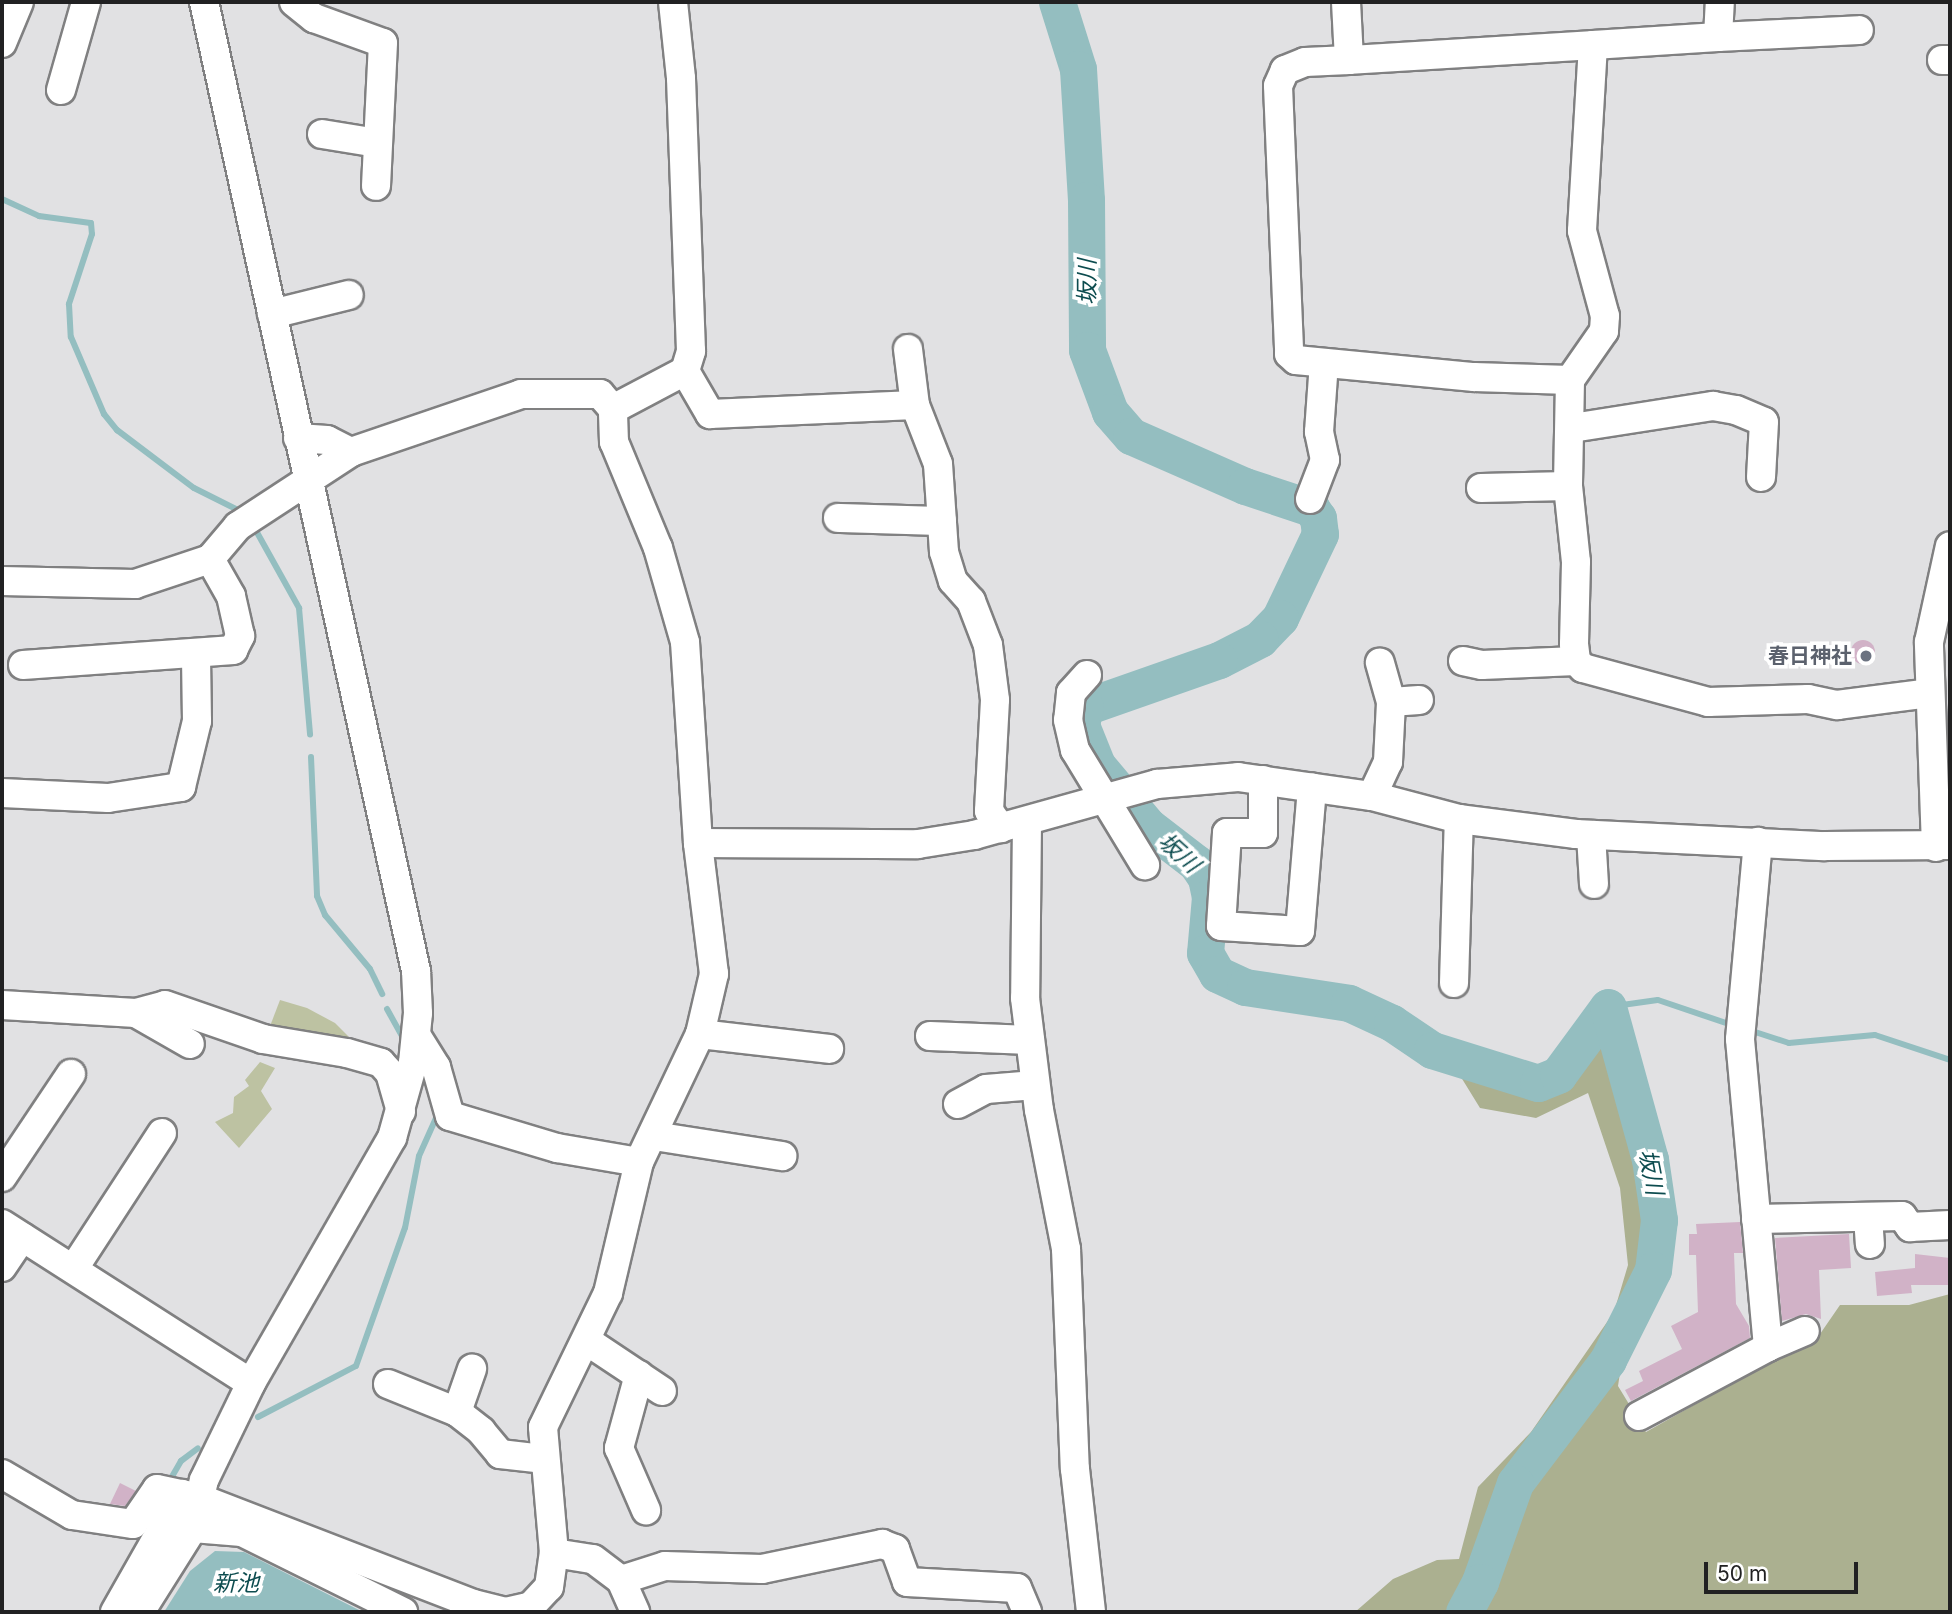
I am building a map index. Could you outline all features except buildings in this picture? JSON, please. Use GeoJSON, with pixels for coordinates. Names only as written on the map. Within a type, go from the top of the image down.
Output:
{"type":"FeatureCollection","features":[{"type":"Feature","properties":{"kind":"street"},"geometry":{"type":"LineString","coordinates":[[2,43],[19,2]]}},
{"type":"Feature","properties":{"kind":"street"},"geometry":{"type":"LineString","coordinates":[[61,90],[86,2]]}},
{"type":"Feature","properties":{"kind":"street"},"geometry":{"type":"LineString","coordinates":[[114,1612],[190,1496],[251,1382],[393,1138],[403,1104],[415,1035],[416,971],[204,2]]}},
{"type":"Feature","properties":{"kind":"street"},"geometry":{"type":"LineString","coordinates":[[294,2],[314,18],[383,43],[376,186]]}},
{"type":"Feature","properties":{"kind":"street"},"geometry":{"type":"LineString","coordinates":[[673,2],[692,329],[685,371],[710,414],[915,405]]}},
{"type":"Feature","properties":{"kind":"street"},"geometry":{"type":"LineString","coordinates":[[1346,2],[1349,60]]}},
{"type":"Feature","properties":{"kind":"street"},"geometry":{"type":"LineString","coordinates":[[1718,37],[1720,2]]}},
{"type":"Feature","properties":{"kind":"street"},"geometry":{"type":"LineString","coordinates":[[1570,380],[1474,377],[1296,360],[1287,344],[1277,96],[1285,70],[1305,62],[1859,30]]}},
{"type":"Feature","properties":{"kind":"street"},"geometry":{"type":"LineString","coordinates":[[1593,45],[1582,231],[1605,316],[1604,331],[1570,380],[1572,428],[1568,486],[1576,562],[1576,661],[1583,668],[1708,702],[1808,699],[1837,705],[1929,693]]}},
{"type":"Feature","properties":{"kind":"street"},"geometry":{"type":"LineString","coordinates":[[321,134],[377,143]]}},
{"type":"Feature","properties":{"kind":"street"},"geometry":{"type":"LineString","coordinates":[[272,314],[349,295]]}},
{"type":"Feature","properties":{"kind":"street"},"geometry":{"type":"LineString","coordinates":[[908,349],[915,405],[938,464],[944,552],[953,581],[971,601],[988,645],[995,700],[989,811],[1014,824]]}},
{"type":"Feature","properties":{"kind":"street"},"geometry":{"type":"LineString","coordinates":[[1310,499],[1325,460],[1320,432],[1324,363]]}},
{"type":"Feature","properties":{"kind":"street"},"geometry":{"type":"LineString","coordinates":[[613,409],[685,371]]}},
{"type":"Feature","properties":{"kind":"street"},"geometry":{"type":"LineString","coordinates":[[2,581],[135,584],[210,559],[238,526],[351,452],[521,394],[600,394],[613,409],[614,442],[658,548],[685,642],[698,843],[714,974],[701,1034],[654,1136],[639,1162],[608,1293],[543,1427],[543,1460],[554,1553],[549,1587],[531,1606],[506,1612],[474,1604],[190,1496],[157,1489],[133,1524],[72,1515],[2,1474]]}},
{"type":"Feature","properties":{"kind":"street"},"geometry":{"type":"LineString","coordinates":[[1572,428],[1713,406],[1736,410],[1764,422],[1761,477]]}},
{"type":"Feature","properties":{"kind":"street"},"geometry":{"type":"LineString","coordinates":[[298,438],[327,440],[351,452]]}},
{"type":"Feature","properties":{"kind":"street"},"geometry":{"type":"LineString","coordinates":[[1481,488],[1568,486]]}},
{"type":"Feature","properties":{"kind":"street"},"geometry":{"type":"LineString","coordinates":[[838,518],[942,521]]}},
{"type":"Feature","properties":{"kind":"street"},"geometry":{"type":"LineString","coordinates":[[698,843],[918,844],[1014,824],[1120,795],[1196,779],[1263,780],[1371,796],[1459,819],[1591,835],[1943,846],[1929,693],[1929,642],[1950,546]]}},
{"type":"Feature","properties":{"kind":"street"},"geometry":{"type":"LineString","coordinates":[[23,665],[233,650],[240,636],[231,596],[210,559]]}},
{"type":"Feature","properties":{"kind":"street"},"geometry":{"type":"LineString","coordinates":[[2,793],[107,798],[181,788],[197,721],[197,654]]}},
{"type":"Feature","properties":{"kind":"street"},"geometry":{"type":"LineString","coordinates":[[1463,661],[1482,665],[1576,661]]}},
{"type":"Feature","properties":{"kind":"street"},"geometry":{"type":"LineString","coordinates":[[1371,796],[1388,762],[1391,702],[1380,663]]}},
{"type":"Feature","properties":{"kind":"street"},"geometry":{"type":"LineString","coordinates":[[1087,675],[1071,693],[1068,720],[1075,750],[1089,778],[1120,795]]}},
{"type":"Feature","properties":{"kind":"street"},"geometry":{"type":"LineString","coordinates":[[1391,702],[1419,701]]}},
{"type":"Feature","properties":{"kind":"street"},"geometry":{"type":"LineString","coordinates":[[1263,780],[1263,833],[1227,833],[1221,926],[1300,931],[1312,787]]}},
{"type":"Feature","properties":{"kind":"street"},"geometry":{"type":"LineString","coordinates":[[1120,795],[1117,825],[1145,865]]}},
{"type":"Feature","properties":{"kind":"street"},"geometry":{"type":"LineString","coordinates":[[1454,983],[1459,819]]}},
{"type":"Feature","properties":{"kind":"street"},"geometry":{"type":"LineString","coordinates":[[1014,824],[1025,998],[1035,1085],[1066,1249],[1075,1469],[1091,1612]]}},
{"type":"Feature","properties":{"kind":"street"},"geometry":{"type":"LineString","coordinates":[[1591,835],[1594,884]]}},
{"type":"Feature","properties":{"kind":"street"},"geometry":{"type":"LineString","coordinates":[[1758,842],[1740,1039],[1768,1346]]}},
{"type":"Feature","properties":{"kind":"street"},"geometry":{"type":"LineString","coordinates":[[2,1004],[136,1013],[181,1029],[263,1039],[381,1063],[390,1073],[403,1104]]}},
{"type":"Feature","properties":{"kind":"street"},"geometry":{"type":"LineString","coordinates":[[701,1034],[829,1049]]}},
{"type":"Feature","properties":{"kind":"street"},"geometry":{"type":"LineString","coordinates":[[415,1035],[436,1067],[450,1116]]}},
{"type":"Feature","properties":{"kind":"street"},"geometry":{"type":"LineString","coordinates":[[930,1037],[1030,1040]]}},
{"type":"Feature","properties":{"kind":"street"},"geometry":{"type":"LineString","coordinates":[[2,1177],[71,1074]]}},
{"type":"Feature","properties":{"kind":"street"},"geometry":{"type":"LineString","coordinates":[[958,1104],[986,1088],[1035,1085]]}},
{"type":"Feature","properties":{"kind":"street"},"geometry":{"type":"LineString","coordinates":[[403,1104],[557,1148],[639,1162]]}},
{"type":"Feature","properties":{"kind":"street"},"geometry":{"type":"LineString","coordinates":[[74,1268],[162,1133]]}},
{"type":"Feature","properties":{"kind":"street"},"geometry":{"type":"LineString","coordinates":[[654,1136],[782,1156]]}},
{"type":"Feature","properties":{"kind":"street"},"geometry":{"type":"LineString","coordinates":[[1756,1219],[1869,1230],[1902,1216],[1910,1227],[1950,1225]]}},
{"type":"Feature","properties":{"kind":"street"},"geometry":{"type":"LineString","coordinates":[[2,1268],[12,1230],[251,1382]]}},
{"type":"Feature","properties":{"kind":"street"},"geometry":{"type":"LineString","coordinates":[[1639,1416],[1768,1346],[1805,1331]]}},
{"type":"Feature","properties":{"kind":"street"},"geometry":{"type":"LineString","coordinates":[[587,1341],[662,1391]]}},
{"type":"Feature","properties":{"kind":"street"},"geometry":{"type":"LineString","coordinates":[[457,1412],[472,1370]]}},
{"type":"Feature","properties":{"kind":"street"},"geometry":{"type":"LineString","coordinates":[[639,1375],[619,1448],[646,1510]]}},
{"type":"Feature","properties":{"kind":"street"},"geometry":{"type":"LineString","coordinates":[[388,1384],[457,1412],[481,1431],[500,1454],[543,1460]]}},
{"type":"Feature","properties":{"kind":"street"},"geometry":{"type":"LineString","coordinates":[[140,1612],[193,1528],[190,1496]]}},
{"type":"Feature","properties":{"kind":"street"},"geometry":{"type":"LineString","coordinates":[[193,1528],[242,1532],[404,1612]]}},
{"type":"Feature","properties":{"kind":"street"},"geometry":{"type":"LineString","coordinates":[[621,1580],[665,1566],[762,1569],[883,1544],[895,1549],[902,1561],[907,1582],[1017,1588],[1027,1612]]}},
{"type":"Feature","properties":{"kind":"street"},"geometry":{"type":"LineString","coordinates":[[554,1553],[593,1559],[621,1580],[635,1612]]}},
{"type":"Feature","properties":{"kind":"green space"},"geometry":{"type":"Polygon","coordinates":[[[280,1000],[307,1008],[335,1023],[366,1054],[267,1034],[280,1000]]]}},
{"type":"Feature","properties":{"kind":"green space"},"geometry":{"type":"Polygon","coordinates":[[[1603,1027],[1642,1165],[1647,1236],[1633,1287],[1618,1386],[1646,1432],[1820,1334],[1840,1305],[1909,1305],[1950,1294],[1950,1611],[1355,1612],[1393,1579],[1437,1560],[1459,1559],[1478,1487],[1531,1432],[1614,1312],[1628,1265],[1620,1188],[1588,1093],[1536,1118],[1480,1108],[1456,1069],[1521,1088],[1553,1090],[1603,1027]]]}},
{"type":"Feature","properties":{"kind":"green space"},"geometry":{"type":"Polygon","coordinates":[[[260,1062],[275,1068],[261,1091],[272,1109],[239,1148],[215,1122],[233,1113],[234,1097],[249,1086],[245,1080],[260,1062]]]}},
{"type":"Feature","properties":{"kind":"water","name":"新池"},"geometry":{"type":"Polygon","coordinates":[[[215,1551],[244,1552],[363,1612],[164,1612],[190,1571],[215,1551]]]}},
{"type":"Feature","properties":{"kind":"waterway","name":"坂川"},"geometry":{"type":"LineString","coordinates":[[1057,2],[1078,69],[1086,200],[1087,350],[1110,412],[1131,436],[1245,486],[1311,508],[1318,518],[1320,534],[1280,618],[1260,639],[1219,660],[1085,707],[1081,725],[1097,765],[1148,826],[1196,863],[1206,878],[1210,897],[1205,953],[1217,974],[1245,987],[1349,1003],[1392,1023],[1432,1050],[1538,1083],[1558,1075],[1608,1007],[1650,1159],[1659,1220],[1653,1270],[1608,1360],[1515,1483],[1480,1582],[1464,1612]]}},
{"type":"Feature","properties":{"kind":"waterway"},"geometry":{"type":"LineString","coordinates":[[2,199],[39,216],[91,223],[92,234],[69,304],[71,337],[104,414],[117,430],[194,488],[242,512]]}},
{"type":"Feature","properties":{"kind":"waterway"},"geometry":{"type":"LineString","coordinates":[[254,527],[299,608],[310,735]]}},
{"type":"Feature","properties":{"kind":"waterway"},"geometry":{"type":"LineString","coordinates":[[311,757],[317,896],[325,915],[370,969],[382,994]]}},
{"type":"Feature","properties":{"kind":"waterway"},"geometry":{"type":"LineString","coordinates":[[1608,1007],[1658,1000],[1735,1026]]}},
{"type":"Feature","properties":{"kind":"waterway"},"geometry":{"type":"LineString","coordinates":[[387,1009],[406,1043]]}},
{"type":"Feature","properties":{"kind":"waterway"},"geometry":{"type":"LineString","coordinates":[[1749,1030],[1789,1043],[1875,1035],[1950,1060]]}},
{"type":"Feature","properties":{"kind":"waterway"},"geometry":{"type":"LineString","coordinates":[[258,1417],[356,1366],[405,1228],[419,1156],[436,1118]]}},
{"type":"Feature","properties":{"kind":"waterway"},"geometry":{"type":"LineString","coordinates":[[170,1480],[181,1461],[198,1448]]}},
{"type":"Feature","properties":{"kind":"place","name":"春日神社"},"geometry":{"type":"Point","coordinates":[1866,656]}}]}
